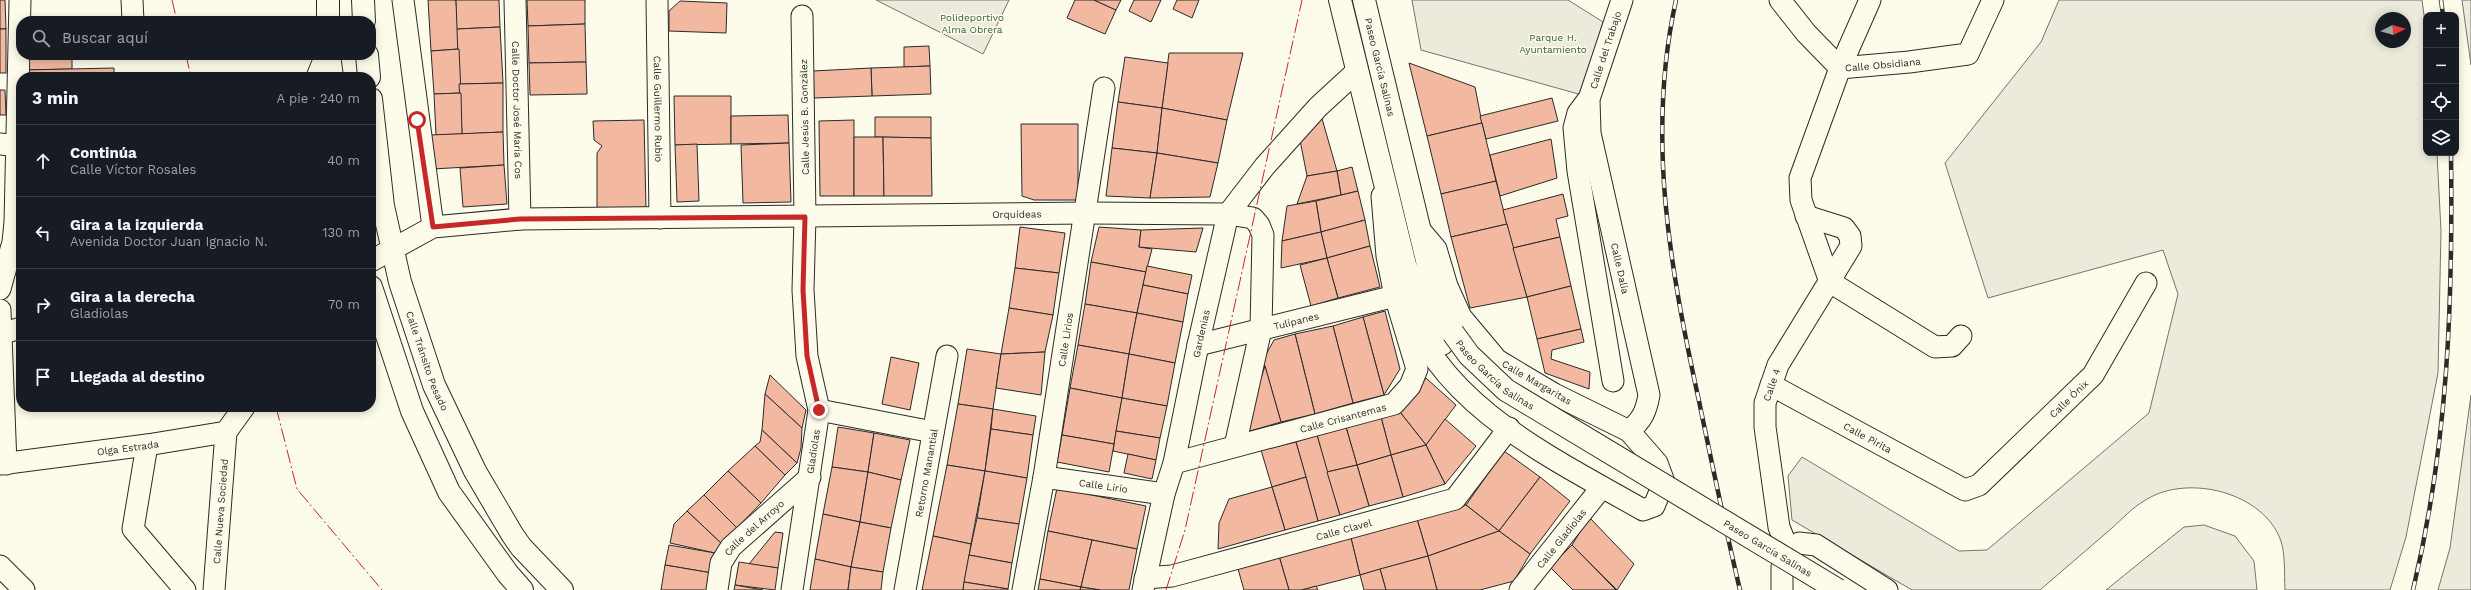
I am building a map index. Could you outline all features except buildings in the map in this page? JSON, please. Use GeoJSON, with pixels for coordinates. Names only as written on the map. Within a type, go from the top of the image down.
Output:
{"type":"FeatureCollection","features":[{"type":"Feature","properties":{"kind":"main road"},"geometry":{"type":"LineString","coordinates":[[328,0],[328,16]]}},
{"type":"Feature","properties":{"kind":"main road"},"geometry":{"type":"LineString","coordinates":[[363,0],[364,16]]}},
{"type":"Feature","properties":{"kind":"main road","name":"Paseo García Salinas"},"geometry":{"type":"LineString","coordinates":[[1340,0],[1350,39],[1356,72],[1405,264],[1429,324],[1469,355],[1506,390],[1838,590]]}},
{"type":"Feature","properties":{"kind":"main road","name":"Paseo García Salinas"},"geometry":{"type":"LineString","coordinates":[[1364,0],[1448,339],[1469,376],[1496,398],[1646,492],[1814,590]]}},
{"type":"Feature","properties":{"kind":"main road"},"geometry":{"type":"LineString","coordinates":[[330,60],[331,72]]}},
{"type":"Feature","properties":{"kind":"main road"},"geometry":{"type":"LineString","coordinates":[[367,60],[369,72]]}},
{"type":"Feature","properties":{"kind":"main road","name":"Calle Tránsito Pesado"},"geometry":{"type":"LineString","coordinates":[[376,140],[384,206],[400,282],[434,385],[475,471],[521,547],[562,590]]}},
{"type":"Feature","properties":{"kind":"main road"},"geometry":{"type":"LineString","coordinates":[[376,302],[412,411],[449,492],[508,574],[522,590]]}},
{"type":"Feature","properties":{"kind":"street"},"geometry":{"type":"LineString","coordinates":[[19,16],[20,0]]}},
{"type":"Feature","properties":{"kind":"street"},"geometry":{"type":"LineString","coordinates":[[132,0],[133,16]]}},
{"type":"Feature","properties":{"kind":"street"},"geometry":{"type":"LineString","coordinates":[[376,258],[433,227],[403,0]]}},
{"type":"Feature","properties":{"kind":"street","name":"Calle Doctor José María Cos"},"geometry":{"type":"LineString","coordinates":[[515,0],[520,219]]}},
{"type":"Feature","properties":{"kind":"street","name":"Calle Guillermo Rubio"},"geometry":{"type":"LineString","coordinates":[[657,0],[660,218]]}},
{"type":"Feature","properties":{"kind":"street","name":"Calle del Trabajo"},"geometry":{"type":"LineString","coordinates":[[1589,99],[1622,0]]}},
{"type":"Feature","properties":{"kind":"street","name":"Calle Obsidiana"},"geometry":{"type":"LineString","coordinates":[[1780,0],[1806,33],[1840,68],[1909,62],[1968,54],[1993,0]]}},
{"type":"Feature","properties":{"kind":"street"},"geometry":{"type":"LineString","coordinates":[[1870,0],[1840,68],[1800,178],[1801,200],[1830,282],[1934,347],[1952,346],[1961,336]]}},
{"type":"Feature","properties":{"kind":"street","name":"Calle Jesús B. González"},"geometry":{"type":"LineString","coordinates":[[802,16],[805,217]]}},
{"type":"Feature","properties":{"kind":"street"},"geometry":{"type":"LineString","coordinates":[[0,289],[14,234],[9,145],[16,53]]}},
{"type":"Feature","properties":{"kind":"street"},"geometry":{"type":"LineString","coordinates":[[319,72],[324,60]]}},
{"type":"Feature","properties":{"kind":"street","name":"Gardenias"},"geometry":{"type":"LineString","coordinates":[[1144,584],[1164,494],[1174,463],[1198,345],[1228,214],[1265,166],[1318,107],[1356,72]]}},
{"type":"Feature","properties":{"kind":"street","name":"Calle Lirios"},"geometry":{"type":"LineString","coordinates":[[1023,590],[1044,477],[1086,213],[1104,88]]}},
{"type":"Feature","properties":{"kind":"street"},"geometry":{"type":"LineString","coordinates":[[1589,99],[1578,112],[1574,128],[1578,171],[1613,381]]}},
{"type":"Feature","properties":{"kind":"street","name":"Calle Dalia"},"geometry":{"type":"LineString","coordinates":[[1589,99],[1590,133],[1649,395],[1646,411],[1642,420],[1629,432]]}},
{"type":"Feature","properties":{"kind":"street","name":"Calle Crisantemas"},"geometry":{"type":"LineString","coordinates":[[1174,463],[1394,404],[1410,386],[1417,369],[1395,296],[1383,222],[1383,179]]}},
{"type":"Feature","properties":{"kind":"street","name":"Orquídeas"},"geometry":{"type":"LineString","coordinates":[[433,227],[520,219],[1086,213],[1228,214],[1253,218],[1259,225],[1262,235],[1261,329]]}},
{"type":"Feature","properties":{"kind":"street","name":"Calle 4"},"geometry":{"type":"LineString","coordinates":[[1788,550],[1779,527],[1765,427],[1765,403],[1778,365],[1851,246],[1850,236],[1844,228],[1806,216]]}},
{"type":"Feature","properties":{"kind":"street","name":"Gladiolas"},"geometry":{"type":"LineString","coordinates":[[792,590],[819,410],[807,356],[803,290],[805,217]]}},
{"type":"Feature","properties":{"kind":"street","name":"Calle Margaritas"},"geometry":{"type":"LineString","coordinates":[[1420,229],[1436,248],[1448,286],[1461,316],[1497,360],[1554,394],[1629,432]]}},
{"type":"Feature","properties":{"kind":"street"},"geometry":{"type":"LineString","coordinates":[[1405,264],[1407,302],[1426,348],[1467,398],[1509,428],[1602,487],[1643,510],[1654,506],[1664,482],[1657,463],[1629,432]]}},
{"type":"Feature","properties":{"kind":"street","name":"Calle Ónix"},"geometry":{"type":"LineString","coordinates":[[1965,490],[1979,485],[2093,375],[2146,283]]}},
{"type":"Feature","properties":{"kind":"street","name":"Tulipanes"},"geometry":{"type":"LineString","coordinates":[[1198,345],[1395,296]]}},
{"type":"Feature","properties":{"kind":"street"},"geometry":{"type":"LineString","coordinates":[[0,310],[8,332],[2,466]]}},
{"type":"Feature","properties":{"kind":"street"},"geometry":{"type":"LineString","coordinates":[[1235,446],[1261,329]]}},
{"type":"Feature","properties":{"kind":"street","name":"Retorno Manantial"},"geometry":{"type":"LineString","coordinates":[[905,590],[947,356]]}},
{"type":"Feature","properties":{"kind":"street","name":"Calle Pirita"},"geometry":{"type":"LineString","coordinates":[[1771,385],[1965,490]]}},
{"type":"Feature","properties":{"kind":"street"},"geometry":{"type":"LineString","coordinates":[[819,410],[933,432]]}},
{"type":"Feature","properties":{"kind":"street"},"geometry":{"type":"LineString","coordinates":[[226,432],[240,412]]}},
{"type":"Feature","properties":{"kind":"street","name":"Calle Clavel"},"geometry":{"type":"LineString","coordinates":[[1144,584],[1455,499],[1509,428]]}},
{"type":"Feature","properties":{"kind":"street","name":"Olga Estrada"},"geometry":{"type":"LineString","coordinates":[[2,466],[226,432]]}},
{"type":"Feature","properties":{"kind":"street","name":"Calle Nueva Sociedad"},"geometry":{"type":"LineString","coordinates":[[214,590],[226,432]]}},
{"type":"Feature","properties":{"kind":"street"},"geometry":{"type":"LineString","coordinates":[[147,445],[132,530],[185,590]]}},
{"type":"Feature","properties":{"kind":"street","name":"Calle del Arroyo"},"geometry":{"type":"LineString","coordinates":[[717,590],[721,563],[731,547],[810,477]]}},
{"type":"Feature","properties":{"kind":"street","name":"Calle Lirio"},"geometry":{"type":"LineString","coordinates":[[1044,477],[1164,494]]}},
{"type":"Feature","properties":{"kind":"street","name":"Calle Gladiolas"},"geometry":{"type":"LineString","coordinates":[[1520,590],[1602,487]]}},
{"type":"Feature","properties":{"kind":"street"},"geometry":{"type":"LineString","coordinates":[[1782,590],[1782,567],[1788,550],[1799,543],[1816,545],[1887,590]]}},
{"type":"Feature","properties":{"kind":"street"},"geometry":{"type":"LineString","coordinates":[[0,566],[24,590]]}},
{"type":"Feature","properties":{"kind":"green space","name":"Polideportivo Alma Obrera"},"geometry":{"type":"Polygon","coordinates":[[[876,0],[1009,0],[983,54],[876,0]]]}},
{"type":"Feature","properties":{"kind":"green space","name":"Parque H. Ayuntamiento"},"geometry":{"type":"Polygon","coordinates":[[[1412,0],[1568,0],[1603,22],[1582,95],[1421,50],[1412,0]]]}},
{"type":"Feature","properties":{"kind":"green space"},"geometry":{"type":"Polygon","coordinates":[[[2059,0],[2422,0],[2424,12],[2423,156],[2437,156],[2441,231],[2438,373],[2406,537],[2390,590],[2285,590],[2283,548],[2279,536],[2269,520],[2255,507],[2238,498],[2219,491],[2199,488],[2179,489],[2160,493],[2144,501],[2131,510],[2040,590],[1912,590],[1792,520],[1788,476],[1802,457],[1959,551],[1987,550],[2149,413],[2178,294],[2163,250],[1988,298],[1945,163],[2041,42],[2059,0]]]}},
{"type":"Feature","properties":{"kind":"green space"},"geometry":{"type":"Polygon","coordinates":[[[2462,0],[2471,0],[2471,65],[2462,0]]]}},
{"type":"Feature","properties":{"kind":"green space"},"geometry":{"type":"Polygon","coordinates":[[[2471,395],[2471,590],[2438,590],[2450,548],[2471,395]]]}},
{"type":"Feature","properties":{"kind":"green space"},"geometry":{"type":"Polygon","coordinates":[[[2204,525],[2235,536],[2254,561],[2257,590],[2106,590],[2184,527],[2204,525]]]}},
{"type":"Feature","properties":{"kind":"railway"},"geometry":{"type":"LineString","coordinates":[[1676,0],[1667,51],[1663,101],[1662,152],[1665,202],[1671,252],[1688,351],[1740,590]]}},
{"type":"Feature","properties":{"kind":"railway"},"geometry":{"type":"LineString","coordinates":[[2441,0],[2443,12]]}},
{"type":"Feature","properties":{"kind":"railway"},"geometry":{"type":"LineString","coordinates":[[2413,590],[2425,535],[2434,481],[2446,373],[2451,264],[2451,156]]}},
{"type":"Feature","properties":{"kind":"power"},"geometry":{"type":"LineString","coordinates":[[172,0],[176,16]]}},
{"type":"Feature","properties":{"kind":"power"},"geometry":{"type":"LineString","coordinates":[[1166,590],[1185,530],[1302,0]]}},
{"type":"Feature","properties":{"kind":"power"},"geometry":{"type":"LineString","coordinates":[[187,60],[190,72]]}},
{"type":"Feature","properties":{"kind":"power"},"geometry":{"type":"LineString","coordinates":[[277,412],[297,489],[382,590]]}},
{"type":"Feature","properties":{"kind":"route"},"geometry":{"type":"LineString","coordinates":[[417,120],[433,227],[520,219],[805,217],[803,290],[807,356],[819,410]]}}]}
